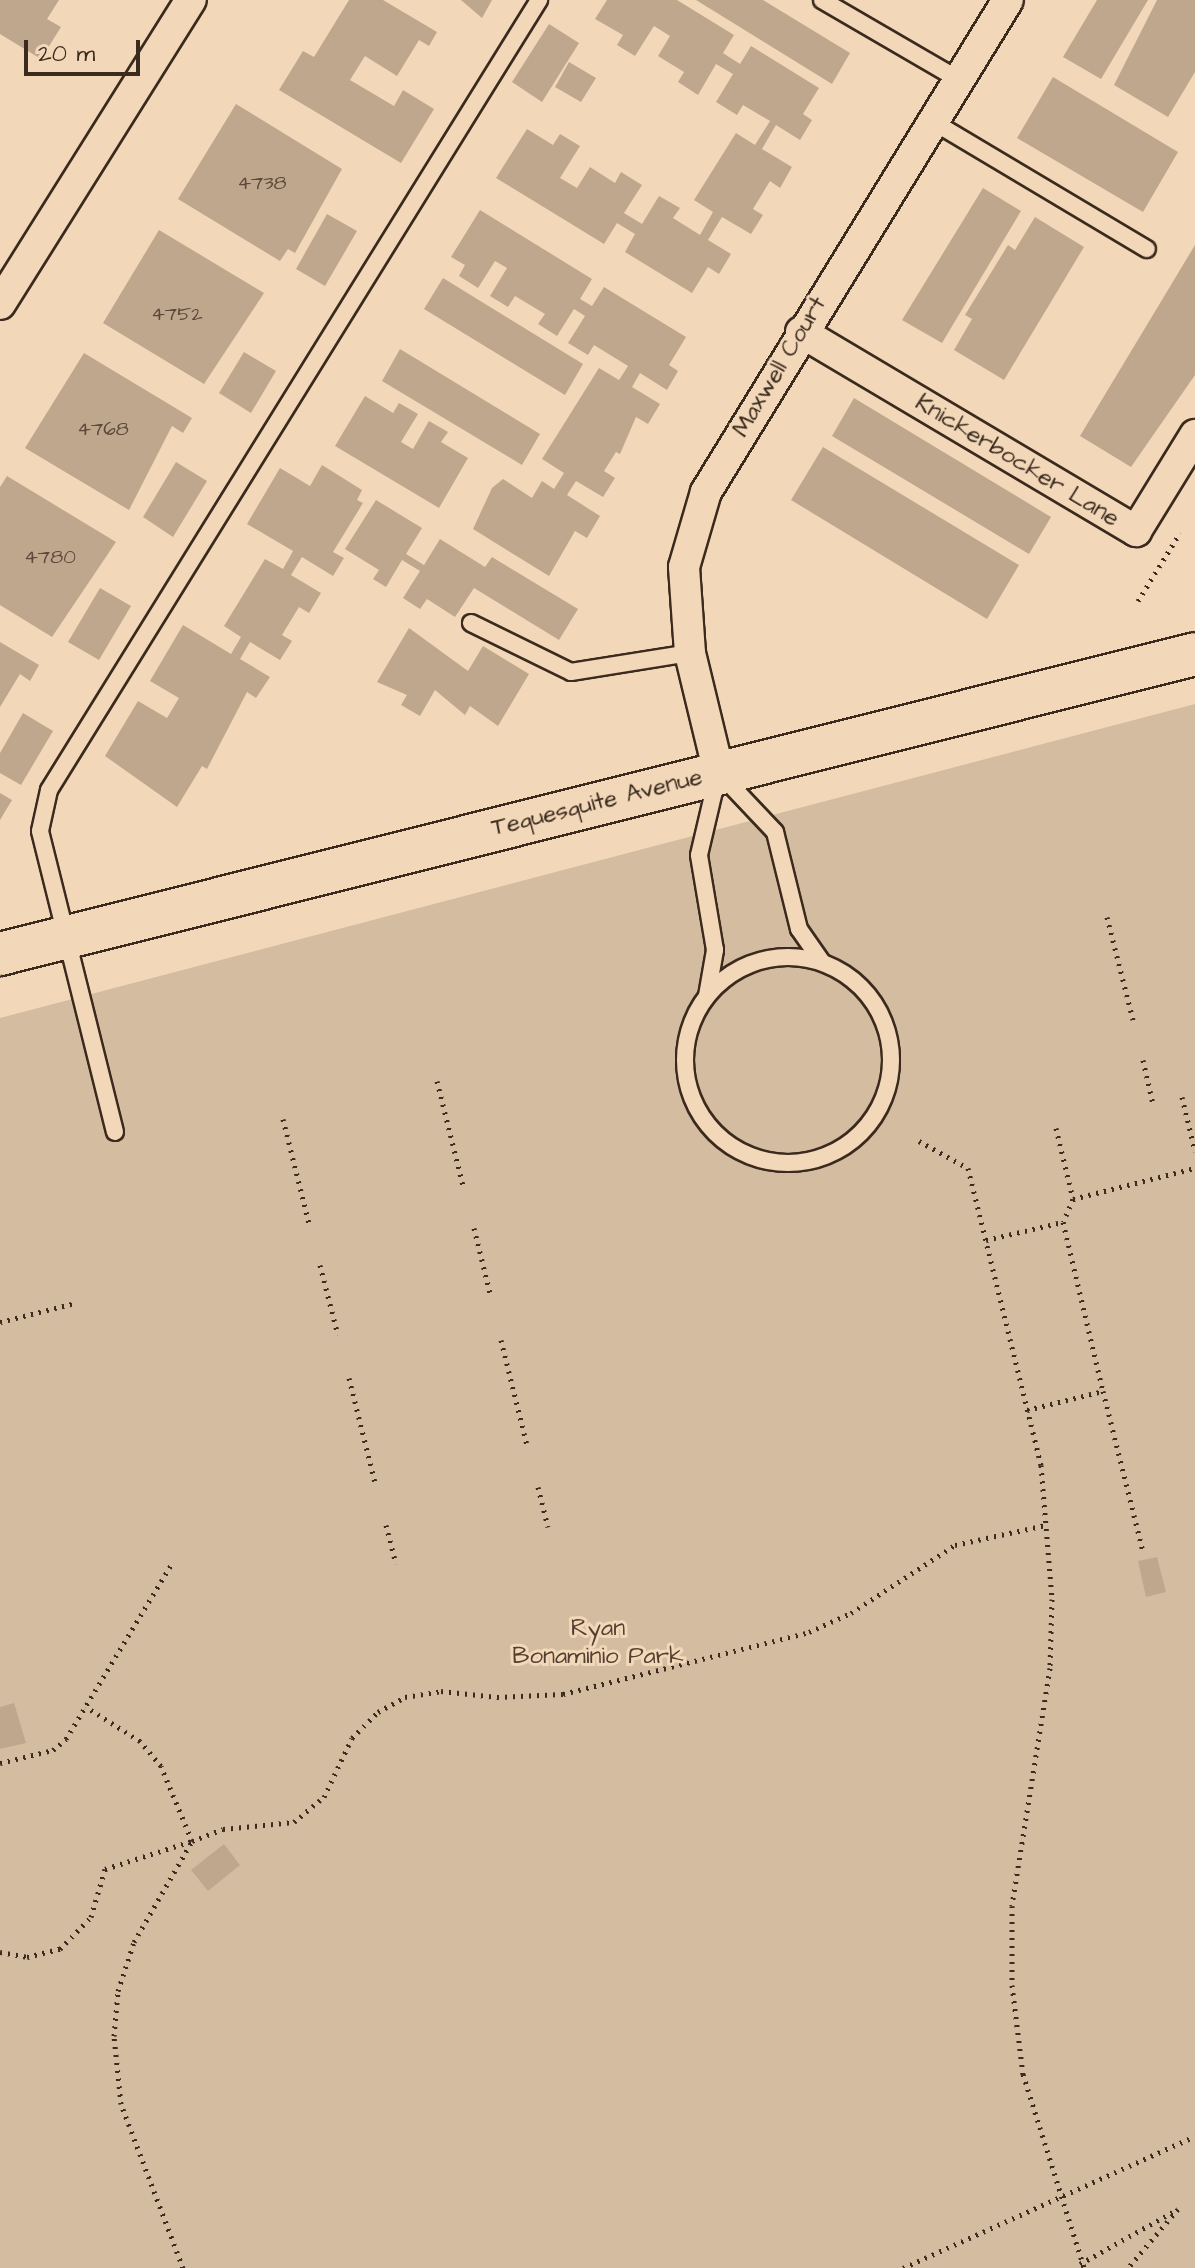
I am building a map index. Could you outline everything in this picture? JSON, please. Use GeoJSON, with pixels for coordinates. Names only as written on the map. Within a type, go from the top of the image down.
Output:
{"type":"FeatureCollection","features":[{"type":"Feature","properties":{"kind":"street","name":"Maxwell Court"},"geometry":{"type":"LineString","coordinates":[[719,773],[690,653],[684,567],[706,492],[801,332],[1008,0]]}},
{"type":"Feature","properties":{"kind":"street"},"geometry":{"type":"LineString","coordinates":[[0,304],[187,1]]}},
{"type":"Feature","properties":{"kind":"street","name":"Knickerbocker Lane"},"geometry":{"type":"LineString","coordinates":[[801,332],[1136,531],[1195,435]]}},
{"type":"Feature","properties":{"kind":"street","name":"Tequesquite Avenue"},"geometry":{"type":"LineString","coordinates":[[0,954],[1195,654]]}},
{"type":"Feature","properties":{"kind":"lane"},"geometry":{"type":"LineString","coordinates":[[115,1132],[69,937],[40,831],[49,790],[539,0]]}},
{"type":"Feature","properties":{"kind":"lane"},"geometry":{"type":"LineString","coordinates":[[822,0],[958,79]]}},
{"type":"Feature","properties":{"kind":"lane"},"geometry":{"type":"LineString","coordinates":[[932,121],[1147,249]]}},
{"type":"Feature","properties":{"kind":"lane"},"geometry":{"type":"LineString","coordinates":[[471,623],[571,672],[690,653]]}},
{"type":"Feature","properties":{"kind":"lane"},"geometry":{"type":"LineString","coordinates":[[719,773],[775,832],[799,929],[822,962],[864,990],[883,1018],[892,1051],[880,1109],[845,1147],[815,1160],[783,1164],[751,1157],[723,1141],[701,1116],[688,1088],[684,1056],[690,1025],[707,996],[730,974],[759,961],[822,962]]}},
{"type":"Feature","properties":{"kind":"lane"},"geometry":{"type":"LineString","coordinates":[[707,996],[715,950],[699,855],[719,773]]}},
{"type":"Feature","properties":{"kind":"path"},"geometry":{"type":"LineString","coordinates":[[1138,601],[1187,521]]}},
{"type":"Feature","properties":{"kind":"path"},"geometry":{"type":"LineString","coordinates":[[1107,917],[1133,1020]]}},
{"type":"Feature","properties":{"kind":"path"},"geometry":{"type":"LineString","coordinates":[[1143,1060],[1153,1104]]}},
{"type":"Feature","properties":{"kind":"path"},"geometry":{"type":"LineString","coordinates":[[437,1081],[463,1185]]}},
{"type":"Feature","properties":{"kind":"path"},"geometry":{"type":"LineString","coordinates":[[1182,1097],[1195,1151]]}},
{"type":"Feature","properties":{"kind":"path"},"geometry":{"type":"LineString","coordinates":[[283,1119],[309,1223]]}},
{"type":"Feature","properties":{"kind":"path"},"geometry":{"type":"LineString","coordinates":[[1056,1128],[1073,1199],[1063,1222],[1143,1552]]}},
{"type":"Feature","properties":{"kind":"path"},"geometry":{"type":"LineString","coordinates":[[919,1141],[968,1168],[1027,1410],[1046,1525],[1050,1668],[1012,1906],[1012,1985],[1023,2074],[1082,2266],[1178,2209],[1128,2268]]}},
{"type":"Feature","properties":{"kind":"path"},"geometry":{"type":"LineString","coordinates":[[1073,1199],[1195,1168]]}},
{"type":"Feature","properties":{"kind":"path"},"geometry":{"type":"LineString","coordinates":[[986,1240],[1063,1222]]}},
{"type":"Feature","properties":{"kind":"path"},"geometry":{"type":"LineString","coordinates":[[474,1228],[491,1297]]}},
{"type":"Feature","properties":{"kind":"path"},"geometry":{"type":"LineString","coordinates":[[320,1265],[338,1335]]}},
{"type":"Feature","properties":{"kind":"path"},"geometry":{"type":"LineString","coordinates":[[0,1322],[75,1303]]}},
{"type":"Feature","properties":{"kind":"path"},"geometry":{"type":"LineString","coordinates":[[501,1340],[527,1445]]}},
{"type":"Feature","properties":{"kind":"path"},"geometry":{"type":"LineString","coordinates":[[349,1378],[375,1482]]}},
{"type":"Feature","properties":{"kind":"path"},"geometry":{"type":"LineString","coordinates":[[1027,1410],[1103,1391]]}},
{"type":"Feature","properties":{"kind":"path"},"geometry":{"type":"LineString","coordinates":[[538,1487],[548,1527]]}},
{"type":"Feature","properties":{"kind":"path"},"geometry":{"type":"LineString","coordinates":[[386,1525],[396,1564]]}},
{"type":"Feature","properties":{"kind":"path"},"geometry":{"type":"LineString","coordinates":[[0,1952],[27,1957],[60,1949],[91,1917],[105,1869],[223,1829],[294,1822],[324,1797],[352,1738],[378,1712],[405,1697],[441,1691],[497,1697],[563,1694],[809,1632],[851,1613],[955,1545],[1046,1525]]}},
{"type":"Feature","properties":{"kind":"path"},"geometry":{"type":"LineString","coordinates":[[0,1763],[53,1750],[86,1707],[172,1563]]}},
{"type":"Feature","properties":{"kind":"path"},"geometry":{"type":"LineString","coordinates":[[86,1707],[140,1741],[161,1766],[192,1841]]}},
{"type":"Feature","properties":{"kind":"path"},"geometry":{"type":"LineString","coordinates":[[183,2268],[125,2118],[114,2036],[118,1991],[134,1942],[192,1841]]}},
{"type":"Feature","properties":{"kind":"path"},"geometry":{"type":"LineString","coordinates":[[903,2268],[1195,2136]]}},
{"type":"Feature","properties":{"kind":"green space","name":"Ryan Bonaminio Park"},"geometry":{"type":"Polygon","coordinates":[[[1195,704],[1195,2268],[0,2268],[0,1018],[1195,704]]]}},
{"type":"Feature","properties":{"kind":"building"},"geometry":{"type":"Polygon","coordinates":[[[0,0],[59,0],[47,19],[61,27],[41,59],[0,34],[0,0]]]}},
{"type":"Feature","properties":{"kind":"building"},"geometry":{"type":"Polygon","coordinates":[[[349,0],[383,0],[437,32],[429,46],[419,40],[397,76],[365,56],[350,80],[394,106],[403,90],[434,109],[401,163],[279,90],[303,51],[314,57],[349,0]]]}},
{"type":"Feature","properties":{"kind":"building"},"geometry":{"type":"Polygon","coordinates":[[[461,0],[492,0],[482,18],[461,0]]]}},
{"type":"Feature","properties":{"kind":"building"},"geometry":{"type":"Polygon","coordinates":[[[607,0],[677,0],[734,35],[723,53],[740,64],[751,46],[819,88],[803,114],[812,120],[800,140],[776,125],[762,149],[792,167],[780,188],[770,181],[753,209],[763,215],[751,234],[722,217],[708,240],[731,254],[719,274],[708,267],[692,293],[625,252],[635,234],[617,223],[604,244],[496,178],[527,129],[553,145],[560,134],[580,146],[560,178],[577,188],[590,167],[615,183],[621,172],[642,185],[624,213],[642,224],[659,196],[680,208],[673,218],[700,235],[713,212],[694,200],[736,133],[755,145],[770,121],[743,105],[737,115],[716,102],[733,74],[716,64],[698,95],[678,82],[684,72],[658,56],[670,36],[654,26],[635,56],[617,45],[623,35],[595,19],[607,0]]]}},
{"type":"Feature","properties":{"kind":"building"},"geometry":{"type":"Polygon","coordinates":[[[696,0],[763,0],[850,53],[832,84],[696,0]]]}},
{"type":"Feature","properties":{"kind":"building"},"geometry":{"type":"Polygon","coordinates":[[[1097,0],[1148,0],[1101,79],[1063,57],[1097,0]]]}},
{"type":"Feature","properties":{"kind":"building"},"geometry":{"type":"Polygon","coordinates":[[[1157,0],[1195,0],[1195,72],[1168,117],[1114,85],[1157,0]]]}},
{"type":"Feature","properties":{"kind":"building"},"geometry":{"type":"Polygon","coordinates":[[[549,24],[579,43],[542,102],[512,82],[549,24]]]}},
{"type":"Feature","properties":{"kind":"building"},"geometry":{"type":"Polygon","coordinates":[[[569,62],[596,78],[581,102],[555,87],[569,62]]]}},
{"type":"Feature","properties":{"kind":"building"},"geometry":{"type":"Polygon","coordinates":[[[1053,77],[1178,152],[1143,212],[1017,138],[1053,77]]]}},
{"type":"Feature","properties":{"kind":"building"},"geometry":{"type":"Polygon","coordinates":[[[236,104],[342,169],[295,253],[288,249],[280,261],[178,199],[236,104]]]}},
{"type":"Feature","properties":{"kind":"building"},"geometry":{"type":"Polygon","coordinates":[[[983,188],[1021,211],[942,343],[902,320],[983,188]]]}},
{"type":"Feature","properties":{"kind":"building"},"geometry":{"type":"Polygon","coordinates":[[[480,210],[592,279],[580,299],[592,306],[604,287],[686,337],[669,365],[678,371],[667,390],[640,373],[632,387],[660,404],[648,424],[636,417],[620,454],[616,452],[604,471],[615,478],[603,497],[576,481],[567,495],[600,516],[587,538],[575,531],[549,576],[473,529],[492,488],[503,479],[532,498],[542,481],[554,489],[564,473],[542,459],[599,368],[619,380],[628,366],[594,345],[588,355],[568,343],[585,316],[574,309],[557,336],[538,324],[545,314],[515,296],[508,307],[490,296],[507,268],[495,261],[478,288],[459,276],[465,265],[451,257],[480,210]]]}},
{"type":"Feature","properties":{"kind":"building"},"geometry":{"type":"Polygon","coordinates":[[[327,214],[357,231],[325,286],[296,269],[327,214]]]}},
{"type":"Feature","properties":{"kind":"building"},"geometry":{"type":"Polygon","coordinates":[[[1035,217],[1084,247],[1004,380],[954,350],[972,319],[965,315],[1008,245],[1015,250],[1035,217]]]}},
{"type":"Feature","properties":{"kind":"building"},"geometry":{"type":"Polygon","coordinates":[[[159,230],[264,293],[204,384],[103,323],[159,230]]]}},
{"type":"Feature","properties":{"kind":"building"},"geometry":{"type":"Polygon","coordinates":[[[1195,245],[1195,375],[1131,467],[1080,436],[1195,245]]]}},
{"type":"Feature","properties":{"kind":"building"},"geometry":{"type":"Polygon","coordinates":[[[443,278],[583,364],[565,395],[424,309],[443,278]]]}},
{"type":"Feature","properties":{"kind":"building"},"geometry":{"type":"Polygon","coordinates":[[[400,349],[540,434],[522,465],[382,381],[400,349]]]}},
{"type":"Feature","properties":{"kind":"building"},"geometry":{"type":"Polygon","coordinates":[[[244,352],[276,371],[251,413],[219,393],[244,352]]]}},
{"type":"Feature","properties":{"kind":"building"},"geometry":{"type":"Polygon","coordinates":[[[84,353],[192,418],[183,433],[172,426],[129,510],[25,448],[84,353]]]}},
{"type":"Feature","properties":{"kind":"building"},"geometry":{"type":"Polygon","coordinates":[[[365,396],[393,413],[399,403],[418,414],[401,442],[413,449],[429,421],[448,432],[441,442],[468,458],[439,508],[335,446],[365,396]]]}},
{"type":"Feature","properties":{"kind":"building"},"geometry":{"type":"Polygon","coordinates":[[[854,398],[1051,517],[1029,554],[832,436],[854,398]]]}},
{"type":"Feature","properties":{"kind":"building"},"geometry":{"type":"Polygon","coordinates":[[[823,447],[1019,565],[987,619],[791,500],[823,447]]]}},
{"type":"Feature","properties":{"kind":"building"},"geometry":{"type":"Polygon","coordinates":[[[176,462],[207,481],[173,537],[143,517],[176,462]]]}},
{"type":"Feature","properties":{"kind":"building"},"geometry":{"type":"Polygon","coordinates":[[[322,465],[362,490],[357,500],[363,503],[333,552],[344,558],[333,576],[302,557],[291,575],[321,593],[309,613],[299,607],[282,635],[292,641],[280,660],[250,642],[240,659],[270,677],[256,698],[247,692],[207,769],[202,766],[177,807],[105,756],[138,701],[167,718],[179,698],[150,681],[183,625],[231,654],[241,637],[224,626],[265,559],[283,569],[293,551],[247,524],[280,468],[310,486],[322,465]]]}},
{"type":"Feature","properties":{"kind":"building"},"geometry":{"type":"Polygon","coordinates":[[[7,476],[116,542],[52,637],[0,605],[0,487],[7,476]]]}},
{"type":"Feature","properties":{"kind":"building"},"geometry":{"type":"Polygon","coordinates":[[[376,500],[422,528],[406,554],[424,565],[440,539],[485,567],[492,557],[578,609],[559,640],[474,588],[455,617],[427,599],[420,609],[403,598],[420,571],[402,560],[386,587],[373,579],[379,570],[345,549],[376,500]]]}},
{"type":"Feature","properties":{"kind":"building"},"geometry":{"type":"Polygon","coordinates":[[[100,588],[131,606],[99,660],[68,642],[100,588]]]}},
{"type":"Feature","properties":{"kind":"building"},"geometry":{"type":"Polygon","coordinates":[[[409,628],[468,671],[483,646],[529,674],[498,726],[470,706],[465,715],[435,690],[420,716],[401,705],[407,695],[377,682],[409,628]]]}},
{"type":"Feature","properties":{"kind":"building"},"geometry":{"type":"Polygon","coordinates":[[[0,642],[39,665],[30,681],[20,674],[0,707],[0,642]]]}},
{"type":"Feature","properties":{"kind":"building"},"geometry":{"type":"Polygon","coordinates":[[[23,713],[53,731],[21,785],[0,773],[0,753],[23,713]]]}},
{"type":"Feature","properties":{"kind":"building"},"geometry":{"type":"Polygon","coordinates":[[[0,793],[12,800],[0,820],[0,793]]]}},
{"type":"Feature","properties":{"kind":"building"},"geometry":{"type":"Polygon","coordinates":[[[1157,1557],[1166,1592],[1146,1597],[1138,1561],[1157,1557]]]}},
{"type":"Feature","properties":{"kind":"building"},"geometry":{"type":"Polygon","coordinates":[[[14,1703],[26,1743],[0,1749],[0,1707],[14,1703]]]}},
{"type":"Feature","properties":{"kind":"building"},"geometry":{"type":"Polygon","coordinates":[[[224,1844],[240,1865],[208,1891],[191,1870],[224,1844]]]}}]}
